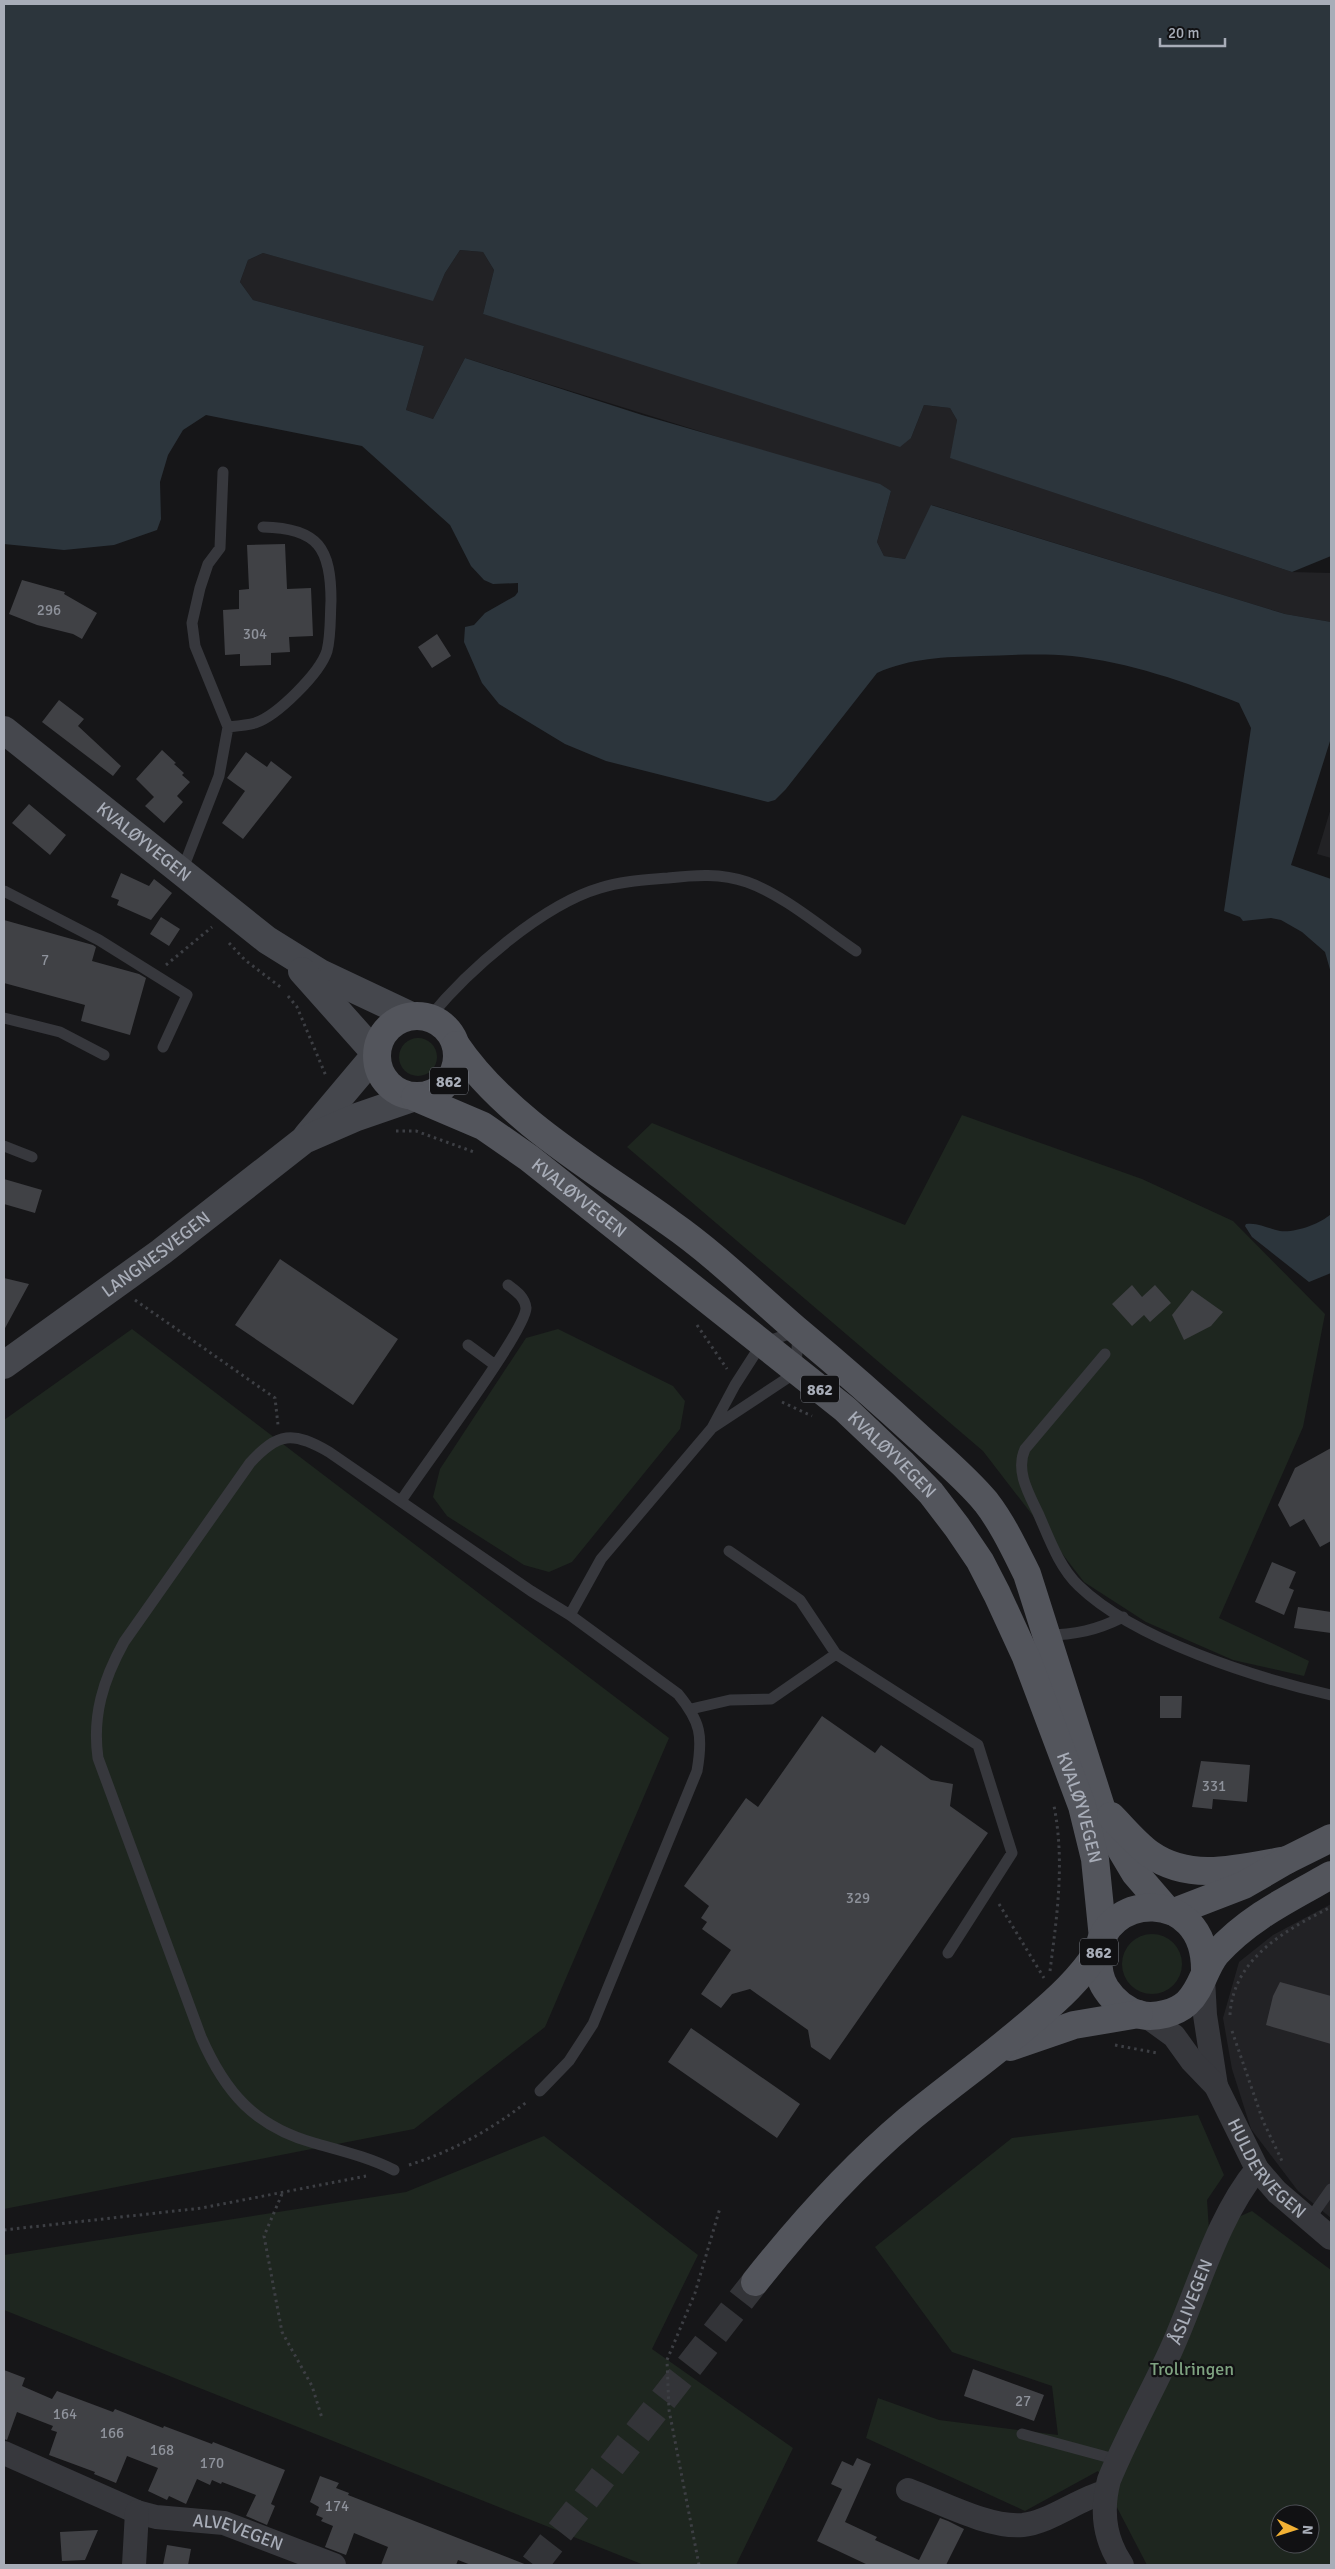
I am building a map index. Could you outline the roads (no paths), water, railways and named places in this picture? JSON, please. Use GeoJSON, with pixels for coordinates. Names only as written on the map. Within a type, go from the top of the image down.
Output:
{"type":"FeatureCollection","features":[{"type":"Feature","properties":{"kind":"main road","name":"862"},"geometry":{"type":"LineString","coordinates":[[376,1054],[383,1079],[403,1094],[415,1097],[437,1092],[445,1086],[456,1067],[456,1045],[446,1028],[420,1017]]}},
{"type":"Feature","properties":{"kind":"main road"},"geometry":{"type":"LineString","coordinates":[[376,1054],[383,1034],[391,1025],[420,1017]]}},
{"type":"Feature","properties":{"kind":"main road","name":"KVALØYVEGEN"},"geometry":{"type":"LineString","coordinates":[[456,1045],[471,1067],[491,1089],[586,1165],[671,1224],[906,1425],[956,1470],[986,1503],[1008,1537],[1027,1574],[1107,1826],[1118,1849],[1135,1873],[1170,1910]]}},
{"type":"Feature","properties":{"kind":"main road","name":"KVALØYVEGEN"},"geometry":{"type":"LineString","coordinates":[[415,1097],[483,1126],[499,1136],[762,1344],[796,1368],[875,1436],[931,1493],[961,1534],[988,1577],[1026,1657],[1082,1806],[1095,1859],[1101,1944]]}},
{"type":"Feature","properties":{"kind":"main road","name":"862"},"geometry":{"type":"LineString","coordinates":[[1098,1800],[1149,1854],[1172,1866],[1192,1872],[1222,1871],[1287,1860]]}},
{"type":"Feature","properties":{"kind":"main road","name":"862"},"geometry":{"type":"LineString","coordinates":[[755,2282],[810,2215],[870,2155],[915,2115],[999,2051],[1071,1987],[1101,1944],[1111,1926],[1122,1916],[1143,1908],[1170,1910],[1244,1885],[1287,1860],[1331,1838]]}},
{"type":"Feature","properties":{"kind":"main road","name":"862"},"geometry":{"type":"LineString","coordinates":[[999,2051],[1074,2025],[1167,2013],[1186,2003],[1196,1992],[1215,1956],[1246,1925],[1331,1875]]}},
{"type":"Feature","properties":{"kind":"main road","name":"862"},"geometry":{"type":"LineString","coordinates":[[1170,1910],[1189,1922],[1200,1936],[1206,1953],[1204,1975]]}},
{"type":"Feature","properties":{"kind":"main road","name":"862"},"geometry":{"type":"LineString","coordinates":[[1101,1944],[1098,1967],[1102,1983],[1117,2002],[1142,2015]]}},
{"type":"Feature","properties":{"kind":"street","name":"KVALØYVEGEN"},"geometry":{"type":"LineString","coordinates":[[4,730],[284,952],[336,981],[420,1017]]}},
{"type":"Feature","properties":{"kind":"street","name":"KVALØYVEGEN"},"geometry":{"type":"LineString","coordinates":[[284,952],[376,1054]]}},
{"type":"Feature","properties":{"kind":"street","name":"LANGNESVEGEN"},"geometry":{"type":"LineString","coordinates":[[304,1140],[324,1113],[376,1054]]}},
{"type":"Feature","properties":{"kind":"street","name":"LANGNESVEGEN"},"geometry":{"type":"LineString","coordinates":[[4,1365],[117,1284],[304,1140],[357,1117],[415,1097]]}},
{"type":"Feature","properties":{"kind":"street","name":"HULDERVEGEN"},"geometry":{"type":"LineString","coordinates":[[1204,1975],[1205,2015],[1216,2086],[1257,2169],[1277,2192],[1331,2238]]}},
{"type":"Feature","properties":{"kind":"street","name":"HULDERVEGEN"},"geometry":{"type":"LineString","coordinates":[[1142,2015],[1174,2036],[1192,2061],[1216,2086]]}},
{"type":"Feature","properties":{"kind":"street","name":"ÅSLIVEGEN"},"geometry":{"type":"LineString","coordinates":[[1122,2565],[1112,2548],[1105,2527],[1106,2492],[1118,2460],[1171,2351],[1227,2216],[1246,2182],[1257,2169]]}},
{"type":"Feature","properties":{"kind":"street","name":"ALVEVEGEN"},"geometry":{"type":"LineString","coordinates":[[4,2454],[137,2512],[156,2517],[224,2523],[334,2565]]}},
{"type":"Feature","properties":{"kind":"street"},"geometry":{"type":"LineString","coordinates":[[908,2490],[993,2522],[1024,2525],[1087,2497],[1106,2492]]}},
{"type":"Feature","properties":{"kind":"street"},"geometry":{"type":"LineString","coordinates":[[134,2565],[137,2512]]}},
{"type":"Feature","properties":{"kind":"lane"},"geometry":{"type":"LineString","coordinates":[[182,872],[219,776],[228,727],[196,646],[192,623],[208,564],[220,548],[223,472]]}},
{"type":"Feature","properties":{"kind":"lane"},"geometry":{"type":"LineString","coordinates":[[228,727],[256,722],[294,696],[316,672],[326,653],[330,636],[331,572],[324,552],[302,533],[263,527]]}},
{"type":"Feature","properties":{"kind":"lane"},"geometry":{"type":"LineString","coordinates":[[420,1017],[465,977],[556,908],[599,888],[625,882],[714,874],[747,882],[776,896],[856,951]]}},
{"type":"Feature","properties":{"kind":"lane"},"geometry":{"type":"LineString","coordinates":[[4,891],[99,940],[187,995],[163,1046]]}},
{"type":"Feature","properties":{"kind":"lane"},"geometry":{"type":"LineString","coordinates":[[4,1018],[60,1032],[104,1055]]}},
{"type":"Feature","properties":{"kind":"lane"},"geometry":{"type":"LineString","coordinates":[[4,1146],[32,1157]]}},
{"type":"Feature","properties":{"kind":"lane"},"geometry":{"type":"LineString","coordinates":[[401,1501],[495,1365],[523,1319],[526,1308],[522,1295],[508,1285]]}},
{"type":"Feature","properties":{"kind":"lane"},"geometry":{"type":"LineString","coordinates":[[570,1615],[601,1559],[712,1428],[734,1385],[762,1344],[798,1331],[796,1368],[786,1379],[712,1428]]}},
{"type":"Feature","properties":{"kind":"lane"},"geometry":{"type":"LineString","coordinates":[[468,1345],[495,1365]]}},
{"type":"Feature","properties":{"kind":"lane"},"geometry":{"type":"LineString","coordinates":[[1104,1354],[1025,1449],[1021,1457],[1021,1468],[1029,1495],[1059,1558],[1070,1576],[1096,1600],[1123,1617],[1183,1647],[1218,1662],[1284,1683],[1331,1695]]}},
{"type":"Feature","properties":{"kind":"lane"},"geometry":{"type":"LineString","coordinates":[[394,2170],[368,2157],[285,2133],[259,2117],[237,2099],[222,2080],[201,2036],[98,1758],[94,1734],[96,1712],[111,1668],[124,1642],[250,1463],[264,1448],[279,1438],[294,1436],[308,1440],[401,1501],[531,1591],[570,1615],[678,1694],[691,1709],[700,1727],[701,1747],[697,1771],[686,1802],[593,2024],[569,2061],[540,2092]]}},
{"type":"Feature","properties":{"kind":"lane"},"geometry":{"type":"LineString","coordinates":[[729,1551],[800,1600],[836,1654],[978,1745],[1012,1854],[948,1953]]}},
{"type":"Feature","properties":{"kind":"lane"},"geometry":{"type":"LineString","coordinates":[[1046,1635],[1090,1631],[1123,1617]]}},
{"type":"Feature","properties":{"kind":"lane"},"geometry":{"type":"LineString","coordinates":[[691,1709],[730,1700],[771,1699],[836,1654]]}},
{"type":"Feature","properties":{"kind":"lane"},"geometry":{"type":"LineString","coordinates":[[1309,2220],[1331,2189]]}},
{"type":"Feature","properties":{"kind":"lane"},"geometry":{"type":"LineString","coordinates":[[1022,2434],[1118,2460]]}},
{"type":"Feature","properties":{"kind":"tunnel"},"geometry":{"type":"LineString","coordinates":[[534,2565],[755,2282]]}},
{"type":"Feature","properties":{"kind":"park label","name":"Trollringen"},"geometry":{"type":"Point","coordinates":[1192,2369]}}]}
